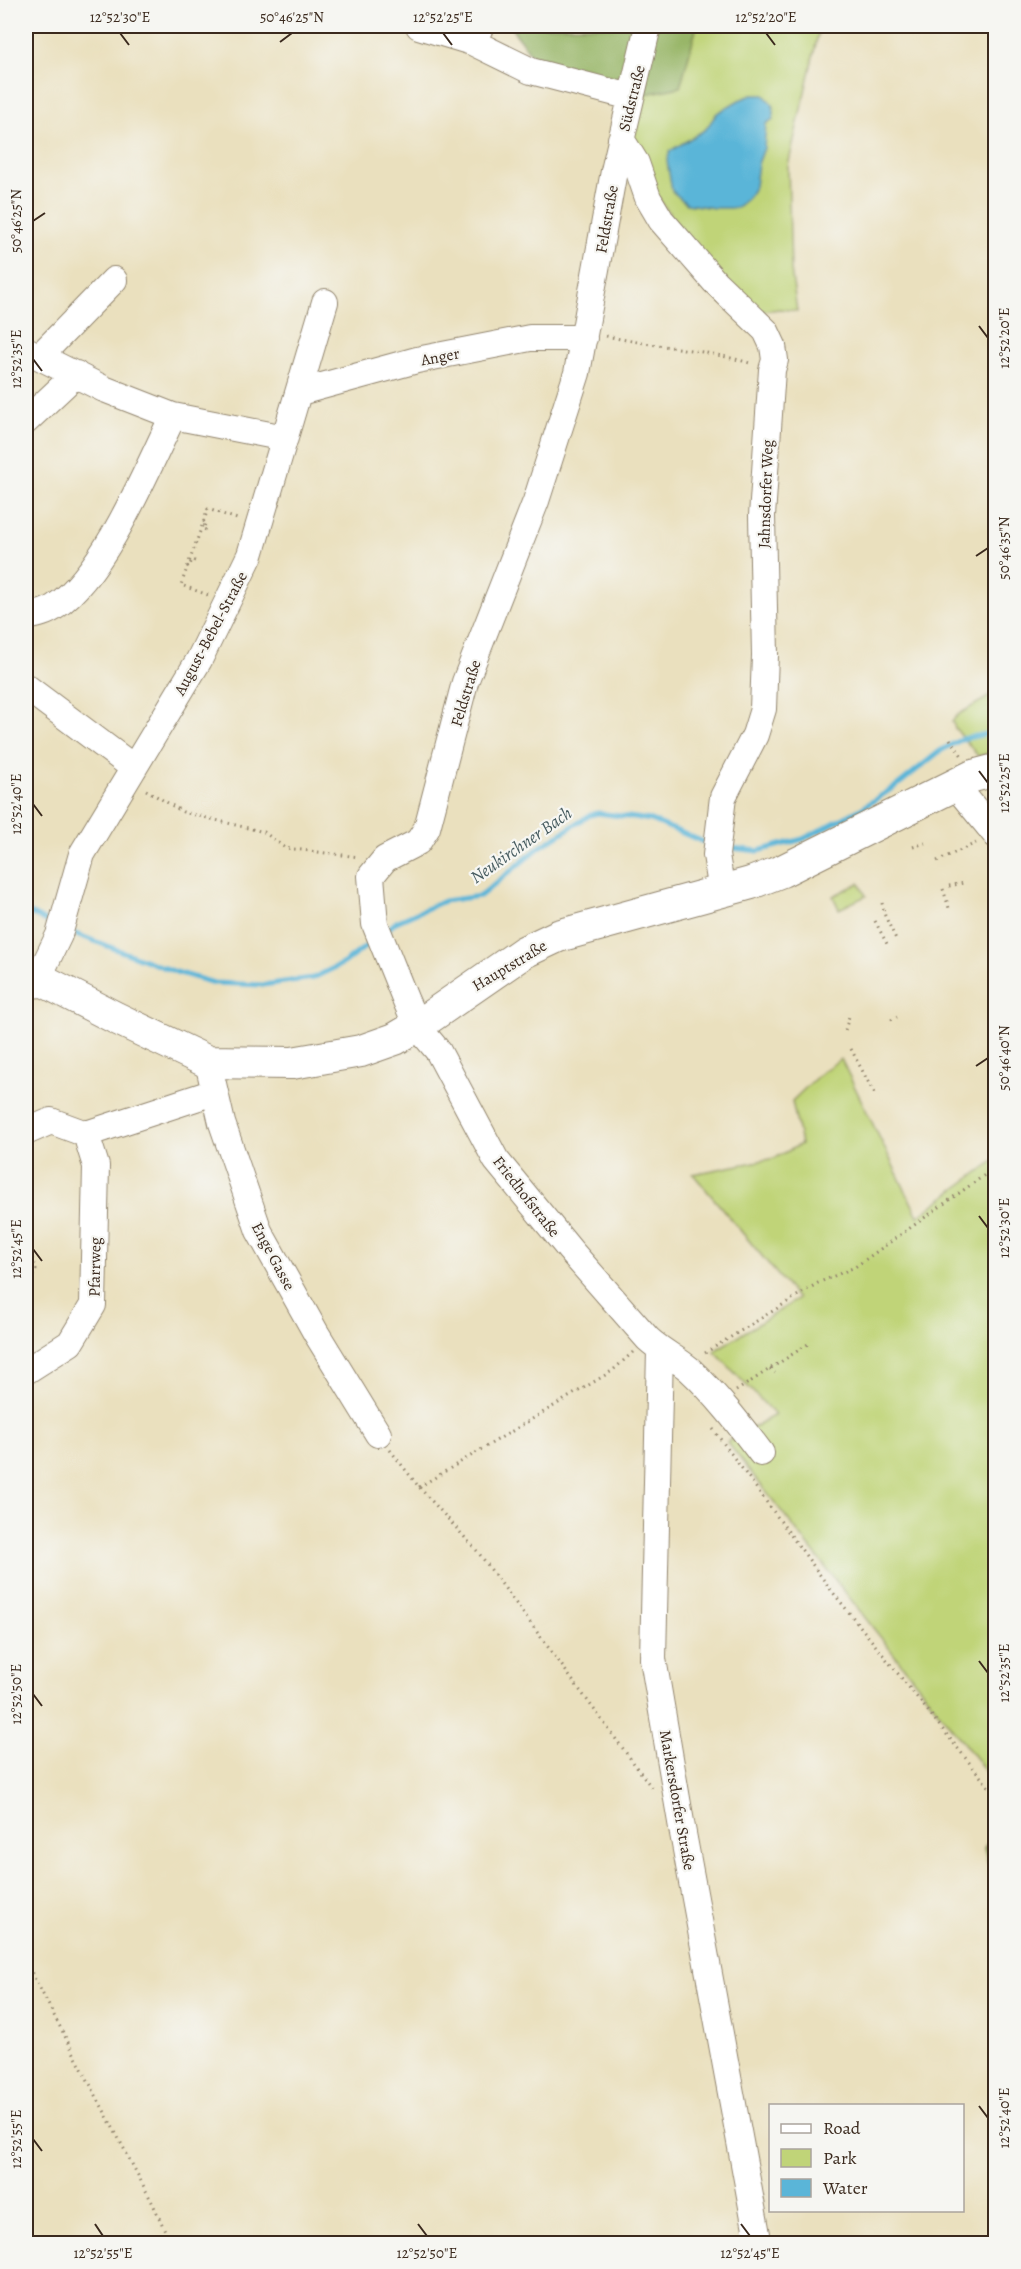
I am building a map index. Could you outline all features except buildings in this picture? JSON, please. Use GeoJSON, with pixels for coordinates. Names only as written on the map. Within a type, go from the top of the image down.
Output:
{"type":"FeatureCollection","features":[{"type":"Feature","properties":{"kind":"main road","name":"Hauptstraße"},"geometry":{"type":"LineString","coordinates":[[35,981],[116,1018],[211,1077],[361,1051],[394,1039],[417,1026],[524,952],[558,936],[722,892],[782,871],[959,771],[973,776],[996,770]]}},
{"type":"Feature","properties":{"kind":"street"},"geometry":{"type":"LineString","coordinates":[[419,26],[477,34],[531,71],[631,97]]}},
{"type":"Feature","properties":{"kind":"street","name":"Südstraße"},"geometry":{"type":"LineString","coordinates":[[614,171],[648,26]]}},
{"type":"Feature","properties":{"kind":"street","name":"Jahnsdorfer Weg"},"geometry":{"type":"LineString","coordinates":[[621,139],[636,163],[648,198],[661,220],[715,282],[765,331],[773,346],[775,360],[772,370],[762,516],[765,655],[763,709],[755,735],[723,797],[716,855],[722,892]]}},
{"type":"Feature","properties":{"kind":"street","name":"Feldstraße"},"geometry":{"type":"LineString","coordinates":[[385,859],[418,842],[427,828],[465,682],[536,501],[577,373],[614,171]]}},
{"type":"Feature","properties":{"kind":"street"},"geometry":{"type":"LineString","coordinates":[[114,280],[33,353],[104,389],[173,416],[285,438]]}},
{"type":"Feature","properties":{"kind":"street","name":"August-Bebel-Straße"},"geometry":{"type":"LineString","coordinates":[[35,981],[45,966],[61,926],[82,854],[200,660],[250,555],[326,302]]}},
{"type":"Feature","properties":{"kind":"street","name":"Anger"},"geometry":{"type":"LineString","coordinates":[[300,392],[417,360],[530,338],[584,338]]}},
{"type":"Feature","properties":{"kind":"street"},"geometry":{"type":"LineString","coordinates":[[26,421],[76,374]]}},
{"type":"Feature","properties":{"kind":"street"},"geometry":{"type":"LineString","coordinates":[[26,617],[39,615],[55,607],[73,592],[88,573],[123,519],[173,416]]}},
{"type":"Feature","properties":{"kind":"street"},"geometry":{"type":"LineString","coordinates":[[26,687],[130,773]]}},
{"type":"Feature","properties":{"kind":"street"},"geometry":{"type":"LineString","coordinates":[[959,771],[995,834]]}},
{"type":"Feature","properties":{"kind":"street"},"geometry":{"type":"LineString","coordinates":[[385,859],[371,876],[380,935],[417,1026]]}},
{"type":"Feature","properties":{"kind":"street","name":"Friedhofstraße"},"geometry":{"type":"LineString","coordinates":[[417,1026],[438,1051],[496,1160],[570,1250],[654,1345],[688,1368],[728,1410],[761,1453]]}},
{"type":"Feature","properties":{"kind":"street"},"geometry":{"type":"LineString","coordinates":[[26,1132],[51,1121],[86,1134],[211,1077]]}},
{"type":"Feature","properties":{"kind":"street","name":"Enge Gasse"},"geometry":{"type":"LineString","coordinates":[[211,1077],[222,1123],[259,1231],[316,1333],[378,1434]]}},
{"type":"Feature","properties":{"kind":"street","name":"Pfarrweg"},"geometry":{"type":"LineString","coordinates":[[26,1371],[70,1343],[93,1305],[96,1166],[86,1134]]}},
{"type":"Feature","properties":{"kind":"street","name":"Markersdorfer Straße"},"geometry":{"type":"LineString","coordinates":[[654,1345],[653,1659],[684,1839],[759,2240]]}},
{"type":"Feature","properties":{"kind":"path"},"geometry":{"type":"LineString","coordinates":[[584,338],[601,334],[641,343],[721,354],[772,370]]}},
{"type":"Feature","properties":{"kind":"path"},"geometry":{"type":"LineString","coordinates":[[228,602],[181,585],[203,521],[208,509],[258,527]]}},
{"type":"Feature","properties":{"kind":"path"},"geometry":{"type":"LineString","coordinates":[[203,521],[206,522],[203,529],[206,530]]}},
{"type":"Feature","properties":{"kind":"path"},"geometry":{"type":"LineString","coordinates":[[187,566],[189,567],[192,560],[195,561]]}},
{"type":"Feature","properties":{"kind":"path"},"geometry":{"type":"LineString","coordinates":[[950,739],[959,771]]}},
{"type":"Feature","properties":{"kind":"path"},"geometry":{"type":"LineString","coordinates":[[130,773],[183,812],[264,832],[285,848],[385,859]]}},
{"type":"Feature","properties":{"kind":"path"},"geometry":{"type":"LineString","coordinates":[[937,861],[995,834]]}},
{"type":"Feature","properties":{"kind":"path"},"geometry":{"type":"LineString","coordinates":[[913,848],[925,843]]}},
{"type":"Feature","properties":{"kind":"path"},"geometry":{"type":"LineString","coordinates":[[949,886],[964,884]]}},
{"type":"Feature","properties":{"kind":"path"},"geometry":{"type":"LineString","coordinates":[[943,889],[949,908]]}},
{"type":"Feature","properties":{"kind":"path"},"geometry":{"type":"LineString","coordinates":[[882,903],[885,916],[897,939]]}},
{"type":"Feature","properties":{"kind":"path"},"geometry":{"type":"LineString","coordinates":[[875,921],[887,944]]}},
{"type":"Feature","properties":{"kind":"path"},"geometry":{"type":"LineString","coordinates":[[845,1030],[850,1013]]}},
{"type":"Feature","properties":{"kind":"path"},"geometry":{"type":"LineString","coordinates":[[891,1020],[897,1017]]}},
{"type":"Feature","properties":{"kind":"path"},"geometry":{"type":"LineString","coordinates":[[851,1049],[874,1093],[876,1090]]}},
{"type":"Feature","properties":{"kind":"path"},"geometry":{"type":"LineString","coordinates":[[688,1368],[696,1359],[819,1283],[855,1267],[996,1167]]}},
{"type":"Feature","properties":{"kind":"path"},"geometry":{"type":"LineString","coordinates":[[26,1241],[36,1270],[26,1288]]}},
{"type":"Feature","properties":{"kind":"path"},"geometry":{"type":"LineString","coordinates":[[742,1387],[808,1344]]}},
{"type":"Feature","properties":{"kind":"path"},"geometry":{"type":"LineString","coordinates":[[419,1487],[654,1345]]}},
{"type":"Feature","properties":{"kind":"path"},"geometry":{"type":"LineString","coordinates":[[770,1369],[775,1373]]}},
{"type":"Feature","properties":{"kind":"path"},"geometry":{"type":"LineString","coordinates":[[728,1410],[710,1425],[831,1590],[996,1796]]}},
{"type":"Feature","properties":{"kind":"path"},"geometry":{"type":"LineString","coordinates":[[378,1434],[419,1487],[478,1552],[654,1790]]}},
{"type":"Feature","properties":{"kind":"path"},"geometry":{"type":"LineString","coordinates":[[26,1962],[153,2204],[171,2244]]}},
{"type":"Feature","properties":{"kind":"green space"},"geometry":{"type":"Polygon","coordinates":[[[510,26],[697,26],[680,87],[631,97],[534,59],[510,26]]]}},
{"type":"Feature","properties":{"kind":"green space"},"geometry":{"type":"Polygon","coordinates":[[[653,26],[820,26],[788,166],[791,270],[797,311],[780,309],[754,312],[700,257],[633,162],[630,119],[653,26]]]}},
{"type":"Feature","properties":{"kind":"green space"},"geometry":{"type":"Polygon","coordinates":[[[995,693],[995,752],[978,756],[952,721],[959,714],[995,693]]]}},
{"type":"Feature","properties":{"kind":"green space"},"geometry":{"type":"Polygon","coordinates":[[[859,883],[866,896],[839,909],[833,896],[859,883]]]}},
{"type":"Feature","properties":{"kind":"green space"},"geometry":{"type":"Polygon","coordinates":[[[841,1059],[918,1216],[995,1160],[995,1783],[727,1442],[775,1415],[714,1351],[798,1299],[693,1174],[775,1158],[801,1144],[792,1101],[823,1071],[841,1059]]]}},
{"type":"Feature","properties":{"kind":"green space"},"geometry":{"type":"Polygon","coordinates":[[[995,1833],[995,1871],[989,1866],[984,1848],[995,1833]]]}},
{"type":"Feature","properties":{"kind":"water"},"geometry":{"type":"Polygon","coordinates":[[[752,95],[764,95],[773,105],[773,119],[766,124],[764,148],[758,164],[755,186],[747,199],[736,208],[687,204],[672,191],[667,161],[670,151],[706,129],[717,113],[752,95]]]}},
{"type":"Feature","properties":{"kind":"waterway","name":"Neukirchner Bach"},"geometry":{"type":"LineString","coordinates":[[723,847],[758,851],[803,839],[859,810],[899,784],[940,751],[962,739],[996,732]]}},
{"type":"Feature","properties":{"kind":"waterway","name":"Neukirchner Bach"},"geometry":{"type":"LineString","coordinates":[[386,931],[396,922],[444,901],[480,896],[540,847],[590,815],[598,813],[651,820],[711,845]]}},
{"type":"Feature","properties":{"kind":"waterway","name":"Neukirchner Bach"},"geometry":{"type":"LineString","coordinates":[[26,911],[54,925]]}},
{"type":"Feature","properties":{"kind":"waterway","name":"Neukirchner Bach"},"geometry":{"type":"LineString","coordinates":[[68,931],[176,972],[214,983],[263,985],[313,978],[344,963],[374,940]]}}]}
